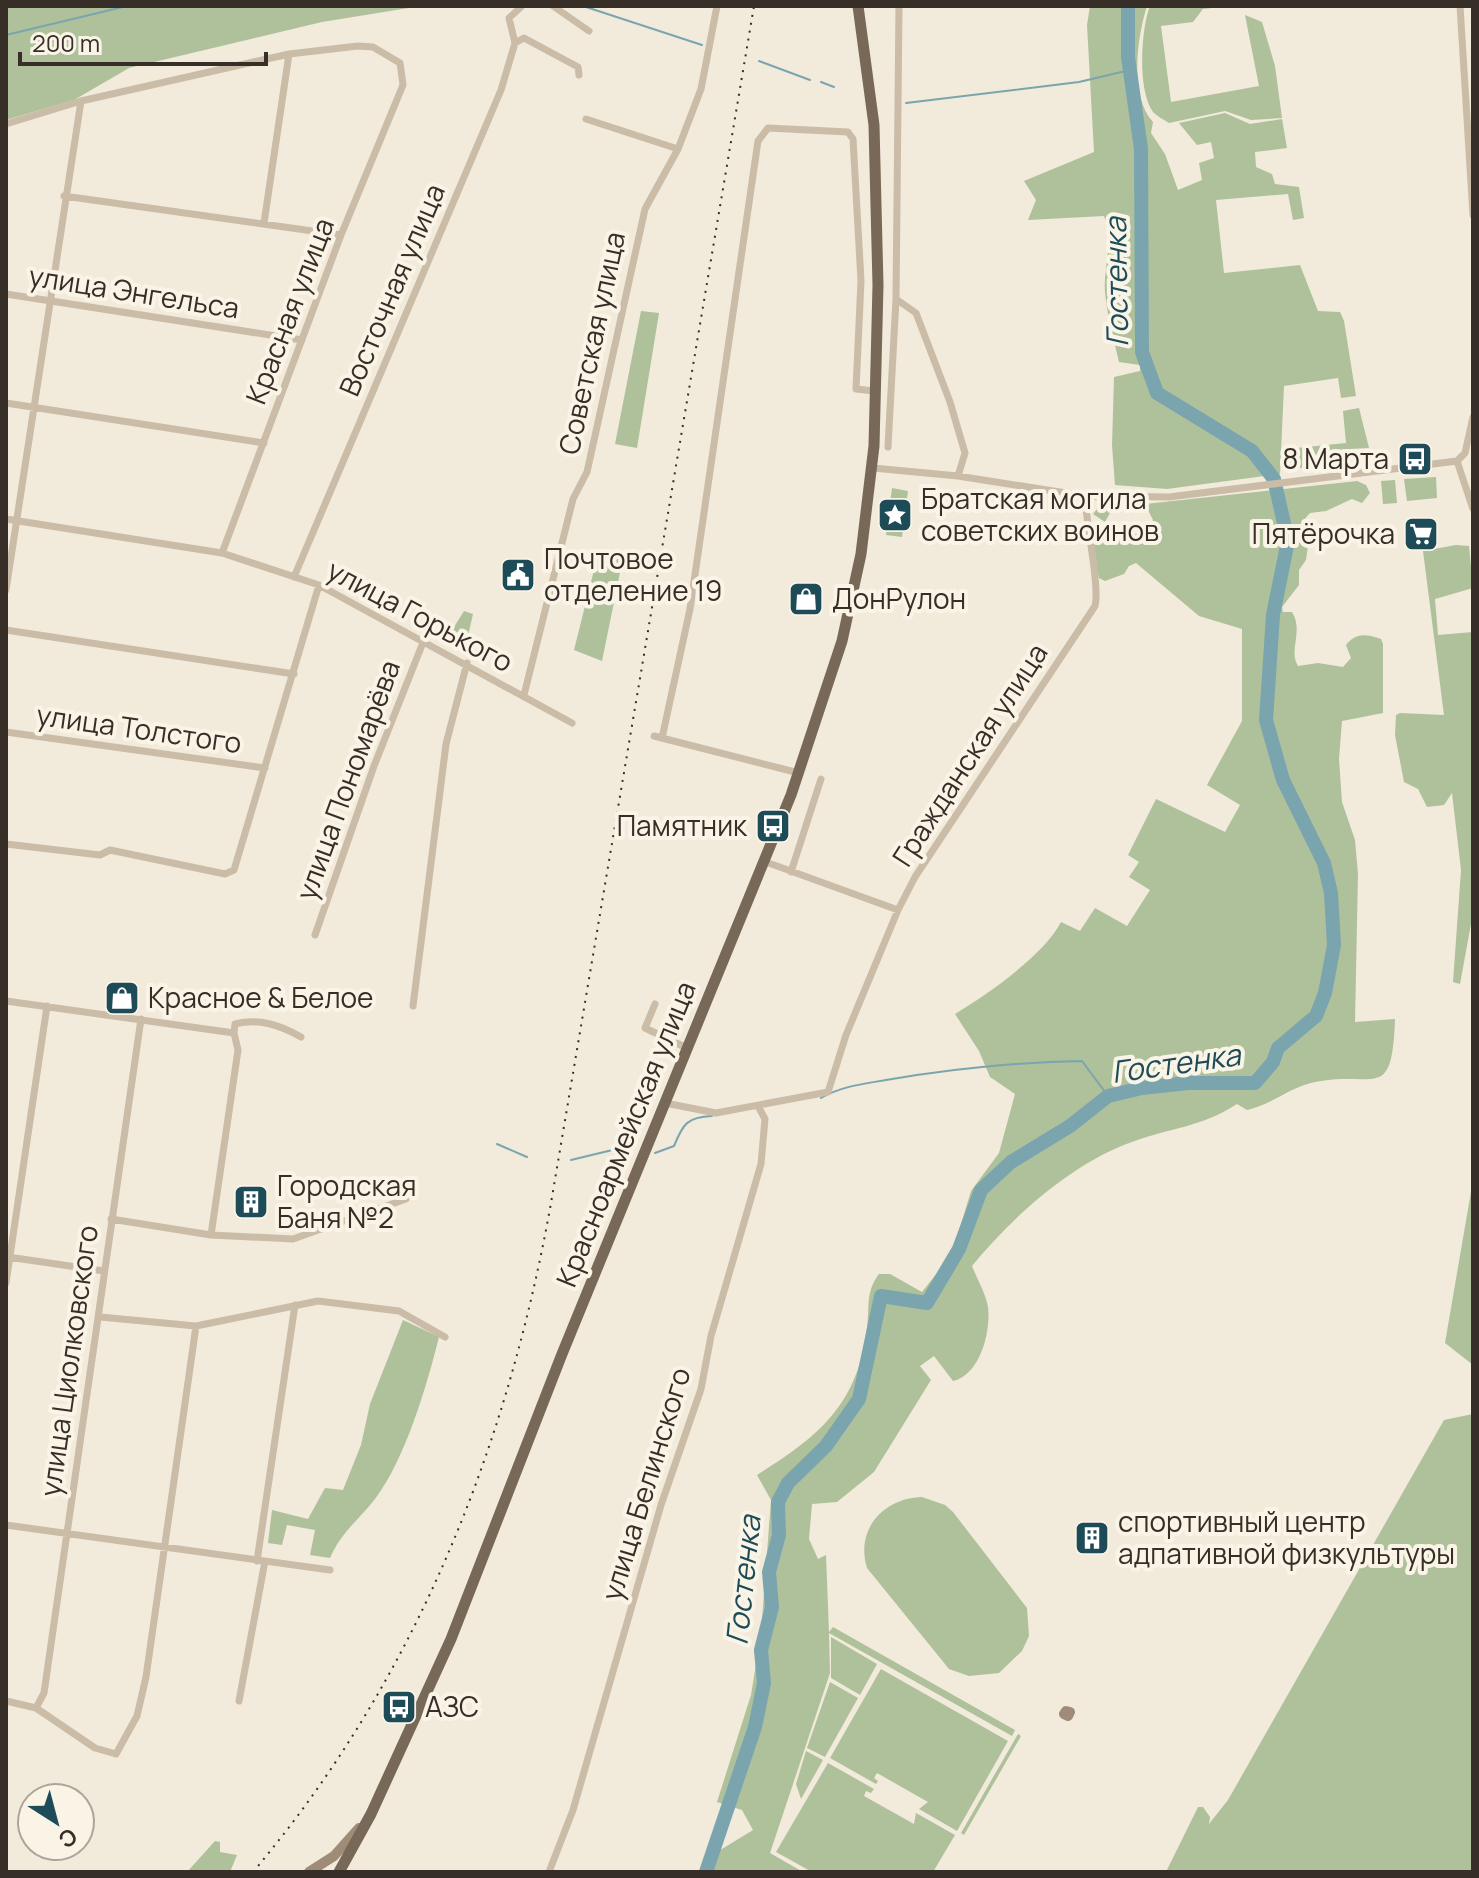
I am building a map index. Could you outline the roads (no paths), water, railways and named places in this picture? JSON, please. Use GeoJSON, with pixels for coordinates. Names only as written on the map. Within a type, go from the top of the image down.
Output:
{"type":"FeatureCollection","features":[{"type":"Feature","properties":{"kind":"main road","name":"Красноармейская улица"},"geometry":{"type":"LineString","coordinates":[[339,1872],[371,1814],[451,1639],[799,773],[842,641],[861,554],[873,468],[878,285],[874,125],[868,65],[856,6]]}},
{"type":"Feature","properties":{"kind":"main road"},"geometry":{"type":"LineString","coordinates":[[309,1872],[334,1856],[371,1814]]}},
{"type":"Feature","properties":{"kind":"street"},"geometry":{"type":"LineString","coordinates":[[522,6],[509,18],[515,43],[524,38],[546,47],[578,67],[579,75]]}},
{"type":"Feature","properties":{"kind":"street"},"geometry":{"type":"LineString","coordinates":[[553,6],[589,31]]}},
{"type":"Feature","properties":{"kind":"street","name":"Советская улица"},"geometry":{"type":"LineString","coordinates":[[524,695],[573,499],[587,472],[645,209],[678,149],[701,89],[717,6]]}},
{"type":"Feature","properties":{"kind":"street"},"geometry":{"type":"LineString","coordinates":[[888,447],[896,299],[899,6]]}},
{"type":"Feature","properties":{"kind":"street"},"geometry":{"type":"LineString","coordinates":[[1460,6],[1473,215]]}},
{"type":"Feature","properties":{"kind":"street","name":"Восточная улица"},"geometry":{"type":"LineString","coordinates":[[294,577],[501,90],[515,43]]}},
{"type":"Feature","properties":{"kind":"street","name":"Красная улица"},"geometry":{"type":"LineString","coordinates":[[222,553],[341,235],[403,85],[400,63],[373,47],[289,54]]}},
{"type":"Feature","properties":{"kind":"street"},"geometry":{"type":"LineString","coordinates":[[6,124],[81,101],[289,54],[264,223]]}},
{"type":"Feature","properties":{"kind":"street"},"geometry":{"type":"LineString","coordinates":[[6,590],[64,196],[81,101]]}},
{"type":"Feature","properties":{"kind":"street"},"geometry":{"type":"LineString","coordinates":[[586,119],[678,149]]}},
{"type":"Feature","properties":{"kind":"street"},"geometry":{"type":"LineString","coordinates":[[799,773],[658,737],[690,609],[758,141],[768,128],[848,132],[853,139],[861,281],[856,389],[874,391]]}},
{"type":"Feature","properties":{"kind":"street"},"geometry":{"type":"LineString","coordinates":[[64,196],[341,235]]}},
{"type":"Feature","properties":{"kind":"street","name":"улица Энгельса"},"geometry":{"type":"LineString","coordinates":[[6,294],[302,340]]}},
{"type":"Feature","properties":{"kind":"street"},"geometry":{"type":"LineString","coordinates":[[896,299],[916,313],[950,402],[965,453],[958,476]]}},
{"type":"Feature","properties":{"kind":"street"},"geometry":{"type":"LineString","coordinates":[[6,403],[264,443]]}},
{"type":"Feature","properties":{"kind":"street"},"geometry":{"type":"LineString","coordinates":[[873,468],[958,476],[1085,496],[1169,497],[1457,461],[1465,453],[1473,417]]}},
{"type":"Feature","properties":{"kind":"street"},"geometry":{"type":"LineString","coordinates":[[1457,461],[1473,509]]}},
{"type":"Feature","properties":{"kind":"street","name":"Гражданская улица"},"geometry":{"type":"LineString","coordinates":[[758,1106],[828,1092],[846,1035],[898,910],[947,825],[1095,606],[1097,584],[1090,558],[1085,496]]}},
{"type":"Feature","properties":{"kind":"street","name":"улица Горького"},"geometry":{"type":"LineString","coordinates":[[6,519],[222,553],[319,585],[572,723]]}},
{"type":"Feature","properties":{"kind":"street"},"geometry":{"type":"LineString","coordinates":[[6,844],[100,855],[110,850],[225,874],[237,866],[319,585]]}},
{"type":"Feature","properties":{"kind":"street"},"geometry":{"type":"LineString","coordinates":[[6,630],[294,674]]}},
{"type":"Feature","properties":{"kind":"street","name":"улица Пономарёва"},"geometry":{"type":"LineString","coordinates":[[315,935],[374,766],[424,640]]}},
{"type":"Feature","properties":{"kind":"street"},"geometry":{"type":"LineString","coordinates":[[413,1006],[446,744],[467,663]]}},
{"type":"Feature","properties":{"kind":"street","name":"улица Толстого"},"geometry":{"type":"LineString","coordinates":[[6,732],[265,768]]}},
{"type":"Feature","properties":{"kind":"street"},"geometry":{"type":"LineString","coordinates":[[791,872],[821,779]]}},
{"type":"Feature","properties":{"kind":"street"},"geometry":{"type":"LineString","coordinates":[[763,861],[898,910]]}},
{"type":"Feature","properties":{"kind":"street"},"geometry":{"type":"LineString","coordinates":[[6,1001],[234,1033]]}},
{"type":"Feature","properties":{"kind":"street"},"geometry":{"type":"LineString","coordinates":[[655,1004],[645,1028],[687,1048]]}},
{"type":"Feature","properties":{"kind":"street"},"geometry":{"type":"LineString","coordinates":[[6,1283],[47,1006]]}},
{"type":"Feature","properties":{"kind":"street","name":"улица Циолковского"},"geometry":{"type":"LineString","coordinates":[[36,1708],[44,1693],[141,1019]]}},
{"type":"Feature","properties":{"kind":"street"},"geometry":{"type":"LineString","coordinates":[[211,1235],[238,1050],[235,1024],[249,1021],[283,1027],[301,1037]]}},
{"type":"Feature","properties":{"kind":"street"},"geometry":{"type":"LineString","coordinates":[[665,1103],[716,1113],[758,1106]]}},
{"type":"Feature","properties":{"kind":"street","name":"улица Белинского"},"geometry":{"type":"LineString","coordinates":[[549,1872],[573,1810],[661,1505],[701,1389],[711,1336],[761,1164],[765,1119],[758,1106]]}},
{"type":"Feature","properties":{"kind":"street"},"geometry":{"type":"LineString","coordinates":[[111,1219],[211,1235],[293,1239],[406,1199]]}},
{"type":"Feature","properties":{"kind":"street"},"geometry":{"type":"LineString","coordinates":[[8,1257],[104,1271]]}},
{"type":"Feature","properties":{"kind":"street"},"geometry":{"type":"LineString","coordinates":[[100,1317],[196,1326],[318,1301],[399,1311],[445,1337]]}},
{"type":"Feature","properties":{"kind":"street"},"geometry":{"type":"LineString","coordinates":[[239,1701],[295,1305]]}},
{"type":"Feature","properties":{"kind":"street"},"geometry":{"type":"LineString","coordinates":[[6,1701],[36,1708],[95,1748],[116,1754],[137,1716],[146,1677],[196,1326]]}},
{"type":"Feature","properties":{"kind":"street"},"geometry":{"type":"LineString","coordinates":[[6,1525],[330,1570]]}},
{"type":"Feature","properties":{"kind":"waterway"},"geometry":{"type":"LineString","coordinates":[[6,35],[127,6]]}},
{"type":"Feature","properties":{"kind":"waterway"},"geometry":{"type":"LineString","coordinates":[[583,6],[702,45]]}},
{"type":"Feature","properties":{"kind":"waterway","name":"Гостенка"},"geometry":{"type":"LineString","coordinates":[[706,1872],[755,1727],[764,1683],[761,1650],[772,1607],[769,1572],[779,1535],[778,1502],[788,1483],[826,1446],[859,1399],[881,1296],[927,1303],[959,1249],[981,1190],[1011,1162],[1070,1126],[1108,1096],[1142,1088],[1188,1083],[1255,1083],[1273,1062],[1278,1048],[1316,1016],[1325,993],[1334,945],[1331,893],[1324,863],[1283,780],[1266,720],[1273,615],[1288,541],[1274,479],[1252,451],[1157,393],[1142,352],[1141,149],[1128,57],[1128,6]]}},
{"type":"Feature","properties":{"kind":"waterway"},"geometry":{"type":"LineString","coordinates":[[759,61],[810,80]]}},
{"type":"Feature","properties":{"kind":"waterway"},"geometry":{"type":"LineString","coordinates":[[906,103],[1079,82],[1130,70]]}},
{"type":"Feature","properties":{"kind":"waterway"},"geometry":{"type":"LineString","coordinates":[[821,82],[834,87]]}},
{"type":"Feature","properties":{"kind":"waterway"},"geometry":{"type":"LineString","coordinates":[[821,1098],[853,1086],[935,1073],[1082,1061],[1108,1096]]}},
{"type":"Feature","properties":{"kind":"waterway"},"geometry":{"type":"LineString","coordinates":[[655,1153],[674,1146],[683,1127],[691,1120],[712,1116]]}},
{"type":"Feature","properties":{"kind":"waterway"},"geometry":{"type":"LineString","coordinates":[[497,1144],[527,1157]]}},
{"type":"Feature","properties":{"kind":"waterway"},"geometry":{"type":"LineString","coordinates":[[571,1160],[629,1146]]}},
{"type":"Feature","properties":{"kind":"railway"},"geometry":{"type":"LineString","coordinates":[[253,1872],[311,1798],[362,1721],[407,1641],[446,1558],[480,1472],[509,1384],[551,1203],[754,6]]}},
{"type":"Feature","properties":{"kind":"place","name":"8 Марта"},"geometry":{"type":"Point","coordinates":[1415,459]}},
{"type":"Feature","properties":{"kind":"place","name":"Братская могила советских воинов"},"geometry":{"type":"Point","coordinates":[895,515]}},
{"type":"Feature","properties":{"kind":"place","name":"Пятёрочка"},"geometry":{"type":"Point","coordinates":[1421,534]}},
{"type":"Feature","properties":{"kind":"place","name":"Почтовое отделение 19"},"geometry":{"type":"Point","coordinates":[518,575]}},
{"type":"Feature","properties":{"kind":"place","name":"ДонРулон"},"geometry":{"type":"Point","coordinates":[806,599]}},
{"type":"Feature","properties":{"kind":"place","name":"Памятник"},"geometry":{"type":"Point","coordinates":[773,826]}},
{"type":"Feature","properties":{"kind":"place","name":"Красное & Белое"},"geometry":{"type":"Point","coordinates":[122,998]}},
{"type":"Feature","properties":{"kind":"place","name":"Городская Баня №2"},"geometry":{"type":"Point","coordinates":[251,1202]}},
{"type":"Feature","properties":{"kind":"place","name":"спортивный центр адпативной физкультуры"},"geometry":{"type":"Point","coordinates":[1092,1538]}},
{"type":"Feature","properties":{"kind":"place","name":"АЗС"},"geometry":{"type":"Point","coordinates":[399,1707]}}]}
